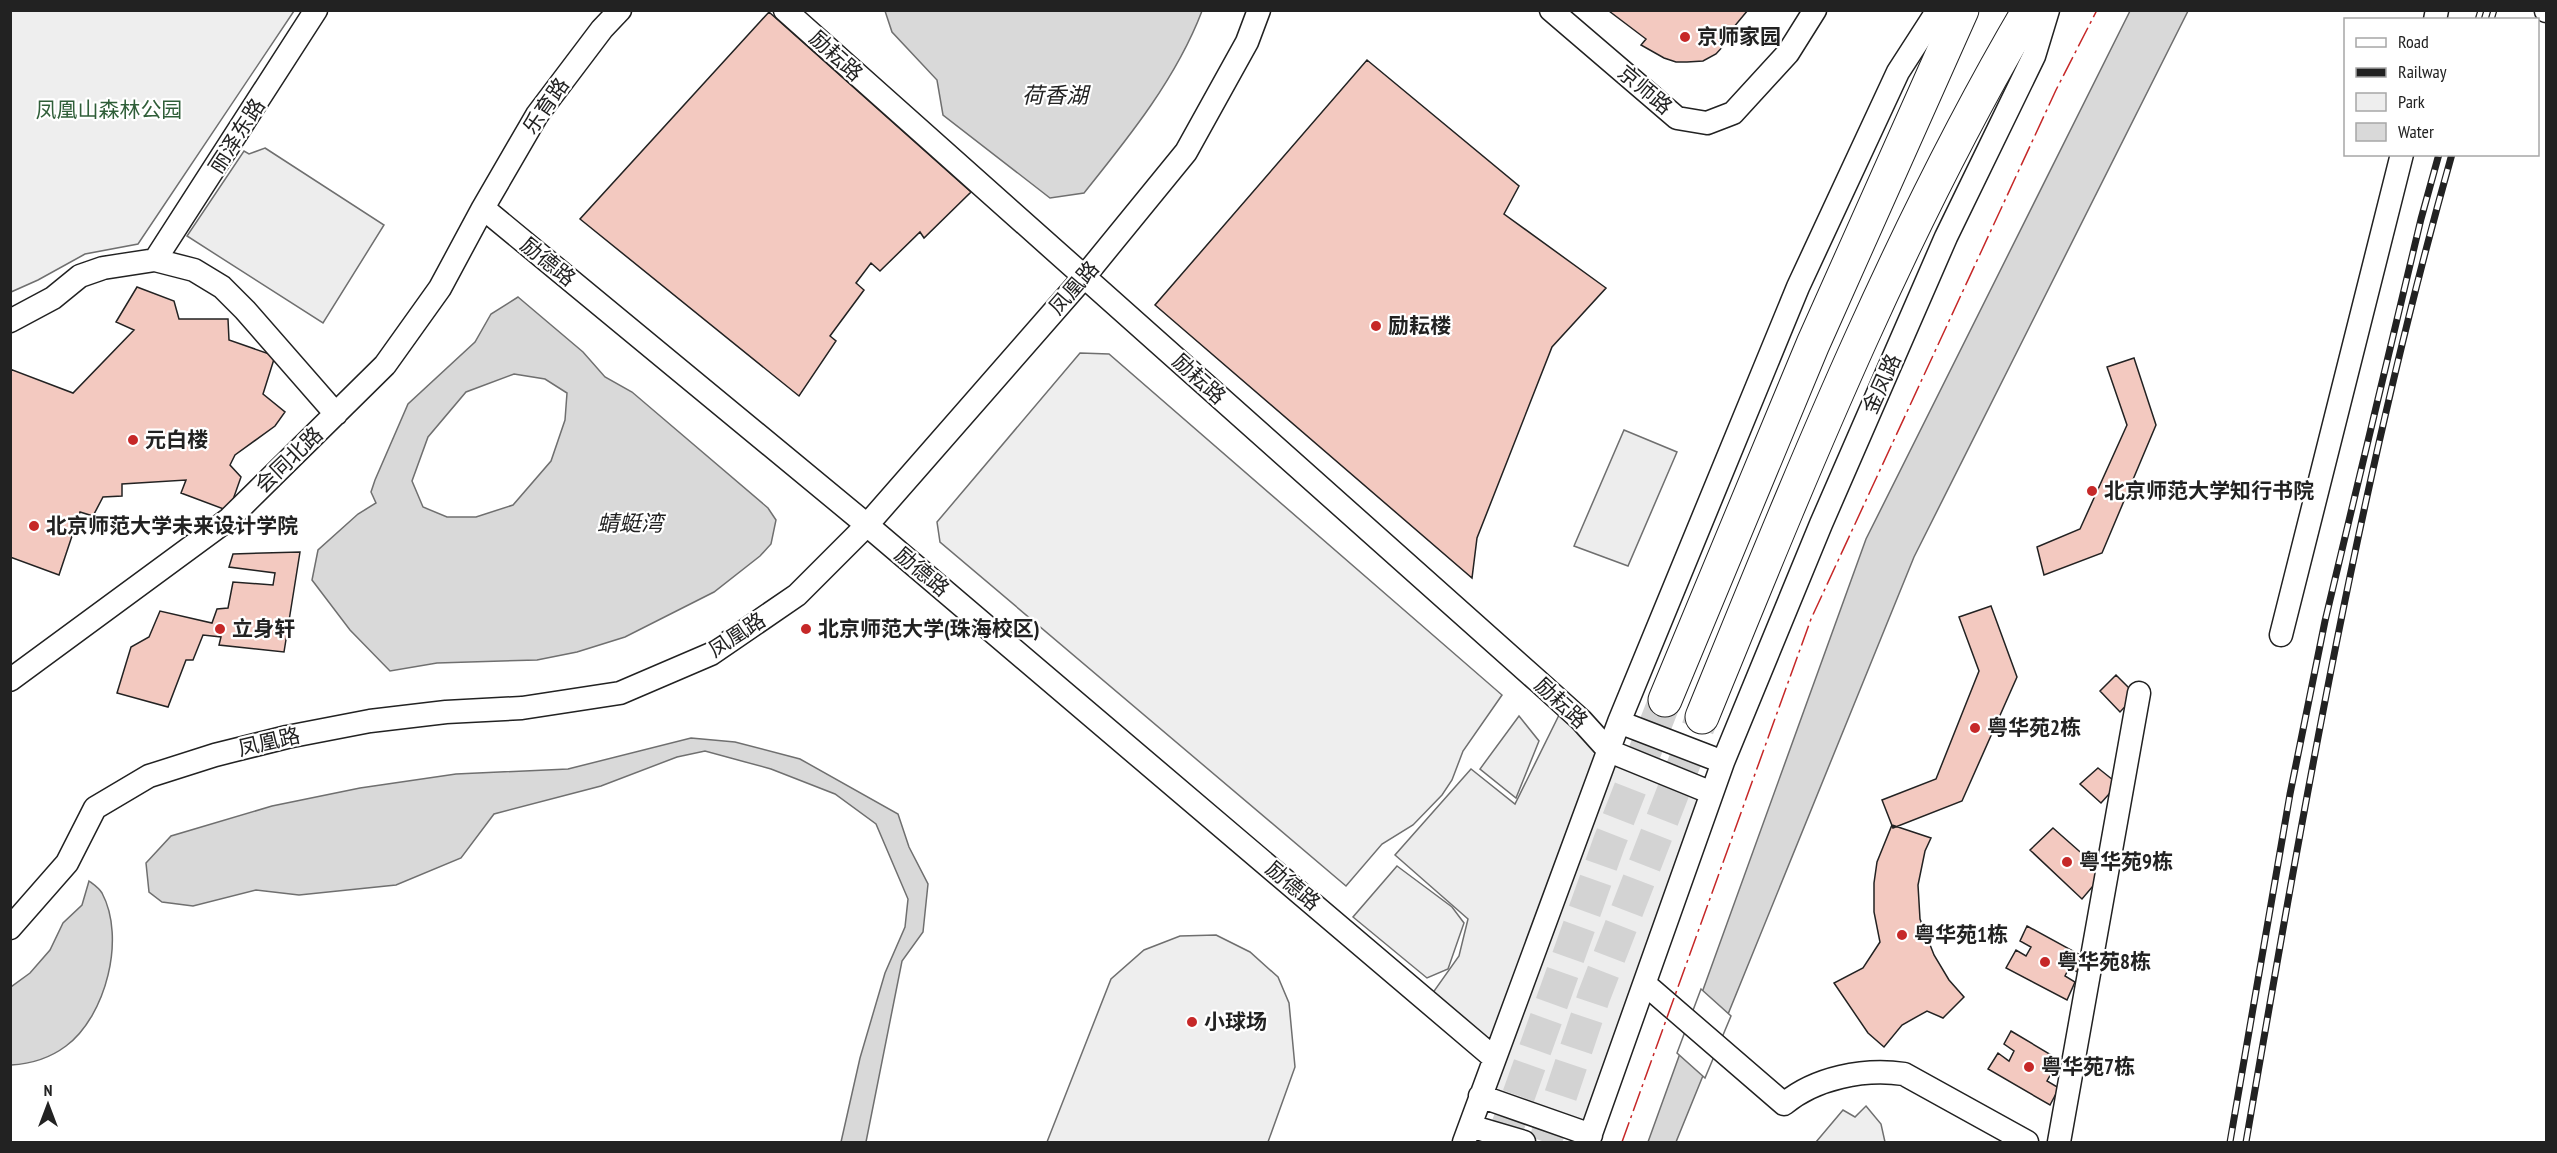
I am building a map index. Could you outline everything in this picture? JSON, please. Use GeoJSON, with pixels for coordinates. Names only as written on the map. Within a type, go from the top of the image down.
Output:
{"type":"FeatureCollection","features":[{"type":"Feature","properties":{"kind":"highway"},"geometry":{"type":"LineString","coordinates":[[1665,700],[1812,345],[1962,10]]}},
{"type":"Feature","properties":{"kind":"highway","name":"金凤路"},"geometry":{"type":"LineString","coordinates":[[1702,717],[1778,531],[1913,225],[1984,86],[2029,10]]}},
{"type":"Feature","properties":{"kind":"street","name":"丽泽东路"},"geometry":{"type":"LineString","coordinates":[[155,260],[316,10]]}},
{"type":"Feature","properties":{"kind":"street","name":"乐育路"},"geometry":{"type":"LineString","coordinates":[[483,208],[537,115],[602,29],[620,10]]}},
{"type":"Feature","properties":{"kind":"street","name":"励耘路"},"geometry":{"type":"LineString","coordinates":[[785,10],[1539,682],[1581,720],[1610,751]]}},
{"type":"Feature","properties":{"kind":"street","name":"凤凰路"},"geometry":{"type":"LineString","coordinates":[[10,928],[67,863],[95,808],[149,776],[215,754],[370,721],[446,712],[522,708],[620,693],[711,654],[797,595],[867,525],[1084,276],[1186,152],[1247,42],[1259,10]]}},
{"type":"Feature","properties":{"kind":"street","name":"京师路"},"geometry":{"type":"LineString","coordinates":[[1551,10],[1677,118],[1707,123],[1733,113],[1788,53],[1815,11]]}},
{"type":"Feature","properties":{"kind":"street"},"geometry":{"type":"LineString","coordinates":[[1524,1143],[1467,1134],[1619,722],[1798,287],[1898,72],[1938,10]]}},
{"type":"Feature","properties":{"kind":"street","name":"金凤路"},"geometry":{"type":"LineString","coordinates":[[1589,1138],[1724,762],[1821,524],[1946,237],[2034,56],[2048,10]]}},
{"type":"Feature","properties":{"kind":"street"},"geometry":{"type":"LineString","coordinates":[[2282,635],[2402,156]]}},
{"type":"Feature","properties":{"kind":"street","name":"会同北路"},"geometry":{"type":"LineString","coordinates":[[10,680],[229,519],[336,414],[385,364],[440,288],[483,208]]}},
{"type":"Feature","properties":{"kind":"street","name":"励德路"},"geometry":{"type":"LineString","coordinates":[[483,208],[867,525],[1494,1058]]}},
{"type":"Feature","properties":{"kind":"street"},"geometry":{"type":"LineString","coordinates":[[10,321],[53,298],[80,276],[103,268],[155,260],[194,270],[222,287],[245,310],[336,414]]}},
{"type":"Feature","properties":{"kind":"street"},"geometry":{"type":"LineString","coordinates":[[2059,1143],[2139,693]]}},
{"type":"Feature","properties":{"kind":"street"},"geometry":{"type":"LineString","coordinates":[[1619,722],[1724,762]]}},
{"type":"Feature","properties":{"kind":"street"},"geometry":{"type":"LineString","coordinates":[[1610,751],[1712,793]]}},
{"type":"Feature","properties":{"kind":"street"},"geometry":{"type":"LineString","coordinates":[[1645,984],[1784,1104],[1798,1092],[1820,1082],[1883,1072],[1904,1074],[2027,1143]]}},
{"type":"Feature","properties":{"kind":"street"},"geometry":{"type":"LineString","coordinates":[[1480,1096],[1589,1138]]}},
{"type":"Feature","properties":{"kind":"green space","name":"凤凰山森林公园"},"geometry":{"type":"Polygon","coordinates":[[[11,10],[294,11],[138,244],[85,254],[11,292],[11,10]]]}},
{"type":"Feature","properties":{"kind":"green space"},"geometry":{"type":"Polygon","coordinates":[[[1080,353],[1109,354],[1502,695],[1463,751],[1452,780],[1442,795],[1413,825],[1382,844],[1346,886],[940,542],[937,522],[1080,353]]]}},
{"type":"Feature","properties":{"kind":"green space"},"geometry":{"type":"Polygon","coordinates":[[[1519,716],[1539,741],[1516,798],[1480,769],[1519,716]]]}},
{"type":"Feature","properties":{"kind":"green space"},"geometry":{"type":"Polygon","coordinates":[[[1397,866],[1452,907],[1464,923],[1448,969],[1427,978],[1353,917],[1397,866]]]}},
{"type":"Feature","properties":{"kind":"green space","name":"小球场"},"geometry":{"type":"Polygon","coordinates":[[[1216,935],[1250,952],[1278,977],[1289,1003],[1295,1067],[1268,1142],[1047,1142],[1111,979],[1144,950],[1180,936],[1216,935]]]}},
{"type":"Feature","properties":{"kind":"green space"},"geometry":{"type":"Polygon","coordinates":[[[1866,1106],[1881,1124],[1885,1142],[1816,1142],[1843,1110],[1855,1117],[1866,1106]]]}},
{"type":"Feature","properties":{"kind":"shaded area"},"geometry":{"type":"Polygon","coordinates":[[[265,148],[384,225],[323,323],[187,236],[244,151],[249,154],[265,148]]]}},
{"type":"Feature","properties":{"kind":"shaded area"},"geometry":{"type":"Polygon","coordinates":[[[1624,430],[1677,452],[1628,566],[1574,546],[1624,430]]]}},
{"type":"Feature","properties":{"kind":"shaded area"},"geometry":{"type":"Polygon","coordinates":[[[1564,705],[1610,751],[1712,793],[1588,1142],[1477,1105],[1494,1057],[1427,1001],[1459,956],[1468,919],[1395,855],[1471,769],[1515,804],[1564,705]]]}},
{"type":"Feature","properties":{"kind":"water","name":"荷香湖"},"geometry":{"type":"Polygon","coordinates":[[[885,10],[1202,11],[1165,84],[1134,129],[1084,193],[1050,198],[943,115],[937,80],[892,32],[885,10]]]}},
{"type":"Feature","properties":{"kind":"water"},"geometry":{"type":"Polygon","coordinates":[[[2130,11],[2188,11],[1914,557],[1676,1142],[1648,1142],[1866,539],[2130,11]]]}},
{"type":"Feature","properties":{"kind":"water","name":"蜻蜓湾"},"geometry":{"type":"Polygon","coordinates":[[[518,297],[583,352],[605,377],[632,392],[768,508],[776,520],[771,544],[760,556],[714,592],[625,637],[577,652],[537,660],[437,663],[390,671],[350,630],[312,580],[318,550],[358,514],[376,503],[371,492],[408,404],[475,342],[491,314],[518,297]],[[514,374],[466,392],[428,437],[412,481],[423,507],[447,517],[476,517],[513,505],[551,461],[565,420],[567,393],[545,379],[514,374]]]}},
{"type":"Feature","properties":{"kind":"water"},"geometry":{"type":"Polygon","coordinates":[[[691,738],[735,742],[800,759],[898,814],[909,847],[928,884],[923,932],[902,961],[866,1142],[841,1142],[860,1058],[885,973],[905,927],[908,899],[876,824],[835,794],[771,769],[705,751],[677,757],[601,786],[494,814],[461,858],[396,885],[299,895],[256,890],[193,906],[162,902],[149,892],[146,863],[171,836],[272,806],[360,788],[456,774],[568,769],[691,738]]]}},
{"type":"Feature","properties":{"kind":"water"},"geometry":{"type":"Polygon","coordinates":[[[89,881],[102,893],[109,911],[112,932],[112,953],[101,996],[92,1016],[80,1033],[66,1046],[40,1060],[11,1065],[11,987],[30,973],[50,950],[63,923],[82,905],[89,881]]]}},
{"type":"Feature","properties":{"kind":"pier"},"geometry":{"type":"Polygon","coordinates":[[[1701,989],[1731,1016],[1705,1078],[1677,1053],[1701,989]]]}},
{"type":"Feature","properties":{"kind":"building","name":"京师家园"},"geometry":{"type":"Polygon","coordinates":[[[1748,10],[1728,34],[1726,43],[1716,54],[1703,61],[1687,62],[1676,62],[1664,58],[1641,45],[1646,39],[1609,11],[1748,10]]]}},
{"type":"Feature","properties":{"kind":"building"},"geometry":{"type":"Polygon","coordinates":[[[769,12],[971,192],[924,238],[920,232],[880,271],[871,263],[856,283],[864,290],[830,336],[836,341],[799,396],[580,219],[769,12]]]}},
{"type":"Feature","properties":{"kind":"building","name":"励耘楼"},"geometry":{"type":"Polygon","coordinates":[[[1367,60],[1519,186],[1504,214],[1606,288],[1552,347],[1477,538],[1472,578],[1155,305],[1367,60]]]}},
{"type":"Feature","properties":{"kind":"building","name":"元白楼"},"geometry":{"type":"Polygon","coordinates":[[[137,287],[174,301],[179,319],[228,319],[229,340],[275,356],[263,394],[285,412],[275,426],[235,455],[230,465],[241,477],[229,511],[181,493],[186,480],[122,484],[122,496],[103,497],[93,516],[80,512],[59,575],[10,557],[10,369],[73,393],[134,330],[116,322],[137,287]]]}},
{"type":"Feature","properties":{"kind":"building"},"geometry":{"type":"Polygon","coordinates":[[[2134,358],[2156,425],[2102,553],[2044,575],[2037,547],[2080,529],[2127,425],[2107,367],[2134,358]]]}},
{"type":"Feature","properties":{"kind":"building","name":"立身轩"},"geometry":{"type":"Polygon","coordinates":[[[300,552],[284,652],[219,645],[221,637],[203,635],[193,660],[186,660],[168,707],[117,693],[131,647],[149,637],[160,611],[212,623],[217,609],[228,608],[233,582],[273,585],[275,573],[229,567],[233,554],[300,552]]]}},
{"type":"Feature","properties":{"kind":"building","name":"粤华苑2栋"},"geometry":{"type":"Polygon","coordinates":[[[1991,606],[2017,677],[1962,801],[1893,828],[1882,800],[1936,779],[1979,671],[1959,617],[1991,606]]]}},
{"type":"Feature","properties":{"kind":"building"},"geometry":{"type":"Polygon","coordinates":[[[2116,675],[2136,695],[2120,712],[2100,691],[2116,675]]]}},
{"type":"Feature","properties":{"kind":"building"},"geometry":{"type":"Polygon","coordinates":[[[2098,768],[2118,784],[2101,803],[2080,784],[2098,768]]]}},
{"type":"Feature","properties":{"kind":"building","name":"粤华苑1栋"},"geometry":{"type":"Polygon","coordinates":[[[1892,825],[1931,838],[1925,851],[1918,885],[1920,919],[1934,955],[1949,980],[1964,997],[1943,1018],[1927,1011],[1902,1025],[1884,1047],[1868,1033],[1834,983],[1863,968],[1880,942],[1874,912],[1874,883],[1877,862],[1892,825]]]}},
{"type":"Feature","properties":{"kind":"building","name":"粤华苑9栋"},"geometry":{"type":"Polygon","coordinates":[[[2053,828],[2104,873],[2082,899],[2030,850],[2053,828]]]}},
{"type":"Feature","properties":{"kind":"building","name":"粤华苑8栋"},"geometry":{"type":"Polygon","coordinates":[[[2027,926],[2084,957],[2078,972],[2069,968],[2065,976],[2075,982],[2067,1000],[2006,968],[2016,950],[2026,956],[2031,947],[2020,941],[2027,926]]]}},
{"type":"Feature","properties":{"kind":"building","name":"粤华苑7栋"},"geometry":{"type":"Polygon","coordinates":[[[2011,1031],[2068,1065],[2062,1079],[2052,1072],[2047,1081],[2059,1088],[2050,1105],[1988,1069],[1998,1053],[2009,1061],[2014,1051],[2004,1044],[2011,1031]]]}},
{"type":"Feature","properties":{"kind":"tunnel"},"geometry":{"type":"LineString","coordinates":[[1502,1142],[1609,843],[1665,700]]}},
{"type":"Feature","properties":{"kind":"tunnel"},"geometry":{"type":"LineString","coordinates":[[1545,1142],[1594,996],[1702,717]]}},
{"type":"Feature","properties":{"kind":"railway"},"geometry":{"type":"LineString","coordinates":[[2479,18],[2481,10]]}},
{"type":"Feature","properties":{"kind":"railway"},"geometry":{"type":"LineString","coordinates":[[2492,18],[2494,10]]}},
{"type":"Feature","properties":{"kind":"railway"},"geometry":{"type":"LineString","coordinates":[[2230,1142],[2290,794],[2325,621],[2421,219],[2438,156]]}},
{"type":"Feature","properties":{"kind":"railway"},"geometry":{"type":"LineString","coordinates":[[2246,1142],[2289,894],[2361,522],[2419,276],[2451,156]]}},
{"type":"Feature","properties":{"kind":"power"},"geometry":{"type":"LineString","coordinates":[[1622,1142],[1811,619],[2056,90],[2097,10]]}},
{"type":"Feature","properties":{"kind":"place","name":"京师家园"},"geometry":{"type":"Point","coordinates":[1685,37]}},
{"type":"Feature","properties":{"kind":"place","name":"励耘楼"},"geometry":{"type":"Point","coordinates":[1376,326]}},
{"type":"Feature","properties":{"kind":"place","name":"元白楼"},"geometry":{"type":"Point","coordinates":[133,440]}},
{"type":"Feature","properties":{"kind":"place","name":"北京师范大学知行书院"},"geometry":{"type":"Point","coordinates":[2092,491]}},
{"type":"Feature","properties":{"kind":"place","name":"北京师范大学未来设计学院"},"geometry":{"type":"Point","coordinates":[34,526]}},
{"type":"Feature","properties":{"kind":"place","name":"立身轩"},"geometry":{"type":"Point","coordinates":[220,629]}},
{"type":"Feature","properties":{"kind":"place","name":"北京师范大学(珠海校区)"},"geometry":{"type":"Point","coordinates":[806,629]}},
{"type":"Feature","properties":{"kind":"place","name":"粤华苑2栋"},"geometry":{"type":"Point","coordinates":[1975,728]}},
{"type":"Feature","properties":{"kind":"place","name":"粤华苑9栋"},"geometry":{"type":"Point","coordinates":[2067,862]}},
{"type":"Feature","properties":{"kind":"place","name":"粤华苑1栋"},"geometry":{"type":"Point","coordinates":[1902,935]}},
{"type":"Feature","properties":{"kind":"place","name":"粤华苑8栋"},"geometry":{"type":"Point","coordinates":[2045,962]}},
{"type":"Feature","properties":{"kind":"place","name":"小球场"},"geometry":{"type":"Point","coordinates":[1192,1022]}},
{"type":"Feature","properties":{"kind":"place","name":"粤华苑7栋"},"geometry":{"type":"Point","coordinates":[2029,1067]}}]}
